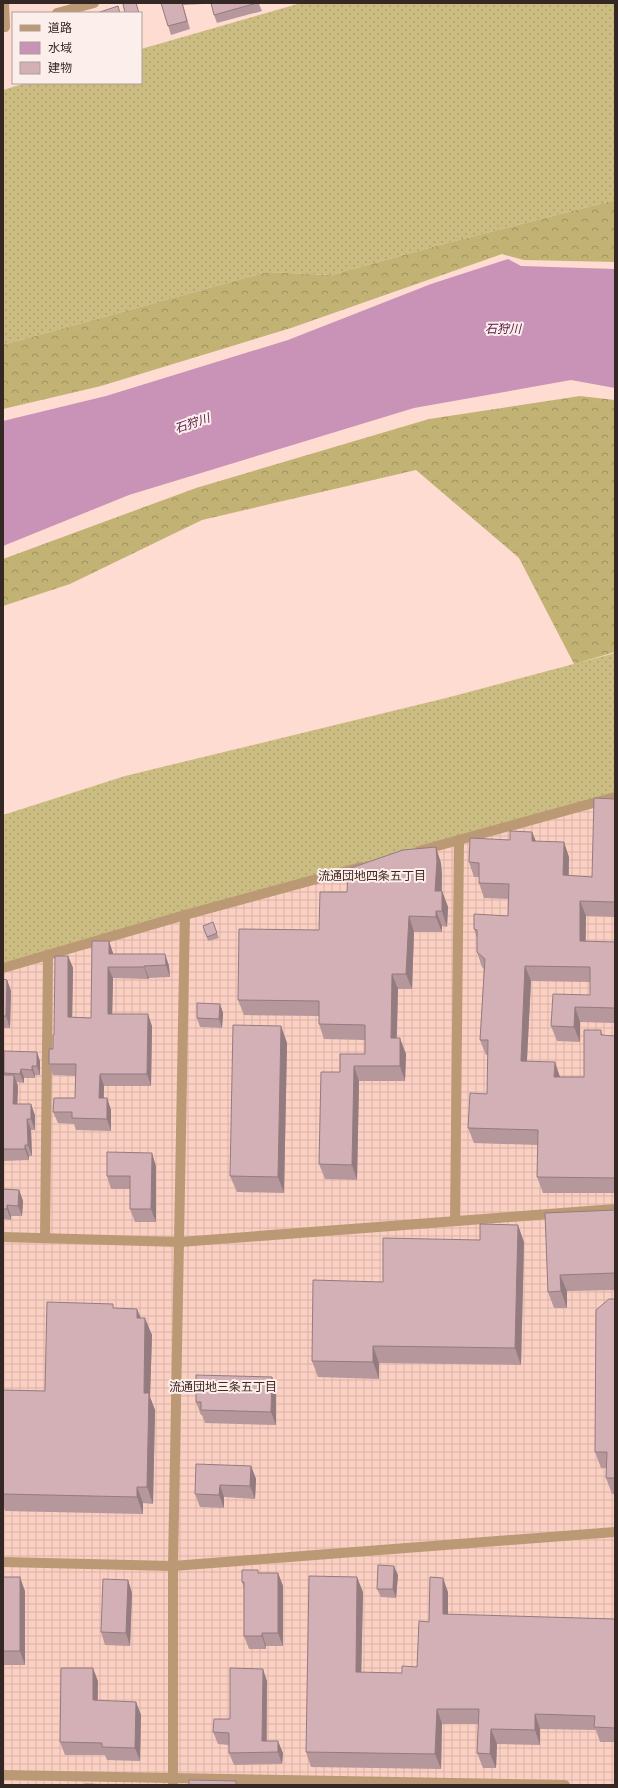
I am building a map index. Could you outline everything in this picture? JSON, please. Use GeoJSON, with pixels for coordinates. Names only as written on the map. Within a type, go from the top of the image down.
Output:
{"type":"FeatureCollection","features":[{"type":"Feature","properties":{"kind":"street"},"geometry":{"type":"LineString","coordinates":[[4,3],[7,27]]}},
{"type":"Feature","properties":{"kind":"street"},"geometry":{"type":"LineString","coordinates":[[62,12],[94,3]]}},
{"type":"Feature","properties":{"kind":"street"},"geometry":{"type":"LineString","coordinates":[[406,855],[615,797]]}},
{"type":"Feature","properties":{"kind":"street"},"geometry":{"type":"LineString","coordinates":[[455,1221],[459,840]]}},
{"type":"Feature","properties":{"kind":"street"},"geometry":{"type":"LineString","coordinates":[[3,968],[185,915],[368,865]]}},
{"type":"Feature","properties":{"kind":"street"},"geometry":{"type":"LineString","coordinates":[[173,1782],[172,1566],[180,1242],[185,915]]}},
{"type":"Feature","properties":{"kind":"street"},"geometry":{"type":"LineString","coordinates":[[45,1238],[48,956]]}},
{"type":"Feature","properties":{"kind":"street"},"geometry":{"type":"LineString","coordinates":[[3,1237],[180,1242],[615,1209]]}},
{"type":"Feature","properties":{"kind":"street"},"geometry":{"type":"LineString","coordinates":[[3,1562],[172,1566],[615,1532]]}},
{"type":"Feature","properties":{"kind":"street"},"geometry":{"type":"LineString","coordinates":[[3,1774],[173,1782],[565,1785]]}},
{"type":"Feature","properties":{"kind":"shaded area"},"geometry":{"type":"Polygon","coordinates":[[[301,3],[615,3],[615,200],[447,243],[331,275],[267,272],[6,344],[3,341],[3,90],[23,84],[142,84],[142,49],[301,3]]]}},
{"type":"Feature","properties":{"kind":"shaded area"},"geometry":{"type":"Polygon","coordinates":[[[615,653],[615,797],[3,968],[3,815],[125,776],[450,697],[615,653]]]}},
{"type":"Feature","properties":{"kind":"shaded area"},"geometry":{"type":"Polygon","coordinates":[[[615,797],[615,1785],[3,1785],[3,968],[615,797]]]}},
{"type":"Feature","properties":{"kind":"green space"},"geometry":{"type":"Polygon","coordinates":[[[615,200],[615,262],[524,260],[502,254],[291,328],[101,386],[3,409],[3,341],[6,344],[267,272],[331,275],[447,243],[615,200]]]}},
{"type":"Feature","properties":{"kind":"green space"},"geometry":{"type":"Polygon","coordinates":[[[580,396],[615,400],[615,652],[574,664],[519,558],[416,470],[202,520],[70,584],[3,606],[3,559],[196,488],[429,419],[580,396]]]}},
{"type":"Feature","properties":{"kind":"water","name":"石狩川"},"geometry":{"type":"Polygon","coordinates":[[[508,259],[521,266],[615,269],[615,388],[571,380],[414,408],[129,495],[3,546],[3,421],[106,396],[288,340],[431,284],[508,259]]]}},
{"type":"Feature","properties":{"kind":"building"},"geometry":{"type":"Polygon","coordinates":[[[136,3],[139,12],[125,12],[123,4],[136,3]]]}},
{"type":"Feature","properties":{"kind":"building"},"geometry":{"type":"Polygon","coordinates":[[[161,3],[182,3],[187,21],[168,26],[161,3]]]}},
{"type":"Feature","properties":{"kind":"building"},"geometry":{"type":"Polygon","coordinates":[[[211,3],[257,3],[214,15],[211,3]]]}},
{"type":"Feature","properties":{"kind":"building"},"geometry":{"type":"Polygon","coordinates":[[[118,6],[120,12],[100,12],[118,6]]]}},
{"type":"Feature","properties":{"kind":"building"},"geometry":{"type":"Polygon","coordinates":[[[594,798],[615,799],[615,902],[580,901],[580,941],[615,942],[615,1008],[575,1007],[574,1027],[551,1026],[553,994],[590,995],[590,967],[525,966],[521,1061],[555,1062],[554,1077],[584,1077],[584,1030],[601,1030],[601,1035],[615,1036],[615,1178],[537,1177],[538,1130],[468,1128],[470,1093],[487,1094],[488,1040],[480,1040],[485,959],[477,952],[477,930],[474,929],[474,914],[508,916],[509,884],[479,883],[479,863],[469,862],[470,838],[510,840],[510,831],[532,832],[532,841],[564,842],[563,875],[592,877],[594,798]]]}},
{"type":"Feature","properties":{"kind":"building"},"geometry":{"type":"Polygon","coordinates":[[[436,847],[437,861],[435,891],[442,891],[442,911],[436,911],[436,917],[409,916],[406,974],[392,974],[391,1038],[400,1038],[400,1066],[354,1066],[352,1165],[319,1164],[321,1072],[340,1072],[340,1054],[365,1054],[365,1025],[319,1024],[319,1001],[238,1000],[239,929],[319,930],[320,892],[347,892],[348,869],[403,850],[436,847]]]}},
{"type":"Feature","properties":{"kind":"building"},"geometry":{"type":"Polygon","coordinates":[[[213,922],[217,933],[207,937],[203,926],[213,922]]]}},
{"type":"Feature","properties":{"kind":"building"},"geometry":{"type":"Polygon","coordinates":[[[92,941],[109,941],[109,954],[165,954],[166,965],[144,967],[108,967],[108,1014],[148,1014],[147,1074],[100,1074],[99,1098],[107,1098],[107,1119],[72,1118],[72,1112],[53,1112],[54,1098],[75,1098],[76,1064],[49,1064],[49,1049],[53,1049],[54,1035],[55,956],[68,956],[68,1017],[91,1018],[92,941]]]}},
{"type":"Feature","properties":{"kind":"building"},"geometry":{"type":"Polygon","coordinates":[[[3,979],[7,980],[6,1016],[3,1016],[3,979]]]}},
{"type":"Feature","properties":{"kind":"building"},"geometry":{"type":"Polygon","coordinates":[[[197,1003],[220,1004],[219,1019],[197,1018],[197,1003]]]}},
{"type":"Feature","properties":{"kind":"building"},"geometry":{"type":"Polygon","coordinates":[[[233,1025],[281,1026],[278,1177],[230,1176],[233,1025]]]}},
{"type":"Feature","properties":{"kind":"building"},"geometry":{"type":"Polygon","coordinates":[[[4,1051],[37,1052],[37,1066],[32,1066],[32,1070],[21,1069],[20,1074],[4,1073],[4,1051]]]}},
{"type":"Feature","properties":{"kind":"building"},"geometry":{"type":"Polygon","coordinates":[[[3,1075],[14,1075],[13,1104],[31,1104],[31,1119],[27,1119],[28,1145],[25,1145],[25,1149],[3,1149],[3,1075]]]}},
{"type":"Feature","properties":{"kind":"building"},"geometry":{"type":"Polygon","coordinates":[[[107,1152],[152,1153],[151,1209],[130,1209],[130,1176],[107,1176],[107,1152]]]}},
{"type":"Feature","properties":{"kind":"building"},"geometry":{"type":"Polygon","coordinates":[[[3,1189],[19,1190],[18,1206],[7,1205],[7,1209],[3,1209],[3,1189]]]}},
{"type":"Feature","properties":{"kind":"building"},"geometry":{"type":"Polygon","coordinates":[[[615,1210],[615,1273],[560,1275],[561,1291],[548,1292],[545,1213],[615,1210]]]}},
{"type":"Feature","properties":{"kind":"building"},"geometry":{"type":"Polygon","coordinates":[[[480,1224],[518,1225],[515,1348],[373,1346],[373,1362],[312,1361],[313,1280],[383,1282],[383,1238],[480,1240],[480,1224]]]}},
{"type":"Feature","properties":{"kind":"building"},"geometry":{"type":"Polygon","coordinates":[[[609,1299],[615,1299],[615,1478],[606,1478],[607,1452],[595,1452],[596,1310],[609,1299]]]}},
{"type":"Feature","properties":{"kind":"building"},"geometry":{"type":"Polygon","coordinates":[[[47,1302],[113,1304],[113,1308],[137,1309],[137,1318],[145,1318],[144,1393],[149,1393],[147,1487],[137,1487],[137,1497],[3,1494],[3,1390],[45,1391],[47,1302]]]}},
{"type":"Feature","properties":{"kind":"building"},"geometry":{"type":"Polygon","coordinates":[[[196,1375],[272,1377],[271,1412],[201,1410],[201,1402],[196,1402],[196,1375]]]}},
{"type":"Feature","properties":{"kind":"building"},"geometry":{"type":"Polygon","coordinates":[[[196,1464],[251,1466],[250,1486],[220,1485],[219,1495],[195,1494],[196,1464]]]}},
{"type":"Feature","properties":{"kind":"building"},"geometry":{"type":"Polygon","coordinates":[[[378,1565],[394,1566],[393,1589],[377,1589],[378,1565]]]}},
{"type":"Feature","properties":{"kind":"building"},"geometry":{"type":"Polygon","coordinates":[[[242,1570],[258,1570],[258,1573],[278,1573],[278,1633],[262,1633],[262,1636],[244,1636],[244,1582],[242,1582],[242,1570]]]}},
{"type":"Feature","properties":{"kind":"building"},"geometry":{"type":"Polygon","coordinates":[[[309,1576],[357,1577],[356,1672],[402,1673],[402,1666],[417,1667],[419,1621],[429,1622],[430,1577],[443,1578],[443,1614],[615,1619],[615,1728],[594,1727],[595,1716],[535,1714],[535,1730],[491,1729],[490,1754],[477,1753],[479,1709],[437,1709],[435,1754],[306,1752],[309,1576]]]}},
{"type":"Feature","properties":{"kind":"building"},"geometry":{"type":"Polygon","coordinates":[[[3,1577],[20,1577],[20,1651],[3,1651],[3,1577]]]}},
{"type":"Feature","properties":{"kind":"building"},"geometry":{"type":"Polygon","coordinates":[[[103,1579],[128,1580],[126,1633],[101,1632],[103,1579]]]}},
{"type":"Feature","properties":{"kind":"building"},"geometry":{"type":"Polygon","coordinates":[[[61,1668],[93,1668],[93,1700],[136,1702],[135,1748],[102,1747],[102,1743],[60,1742],[61,1668]]]}},
{"type":"Feature","properties":{"kind":"building"},"geometry":{"type":"Polygon","coordinates":[[[230,1668],[263,1669],[262,1741],[278,1741],[278,1752],[229,1753],[229,1733],[213,1732],[214,1719],[230,1719],[230,1668]]]}},
{"type":"Feature","properties":{"kind":"building"},"geometry":{"type":"Polygon","coordinates":[[[189,1780],[236,1781],[236,1785],[189,1785],[189,1780]]]}},
{"type":"Feature","properties":{"kind":"building"},"geometry":{"type":"Polygon","coordinates":[[[85,1784],[113,1785],[85,1785],[85,1784]]]}},
{"type":"Feature","properties":{"kind":"district","name":"流通団地四条五丁目"},"geometry":{"type":"Point","coordinates":[372,875]}},
{"type":"Feature","properties":{"kind":"district","name":"流通団地三条五丁目"},"geometry":{"type":"Point","coordinates":[223,1386]}}]}
